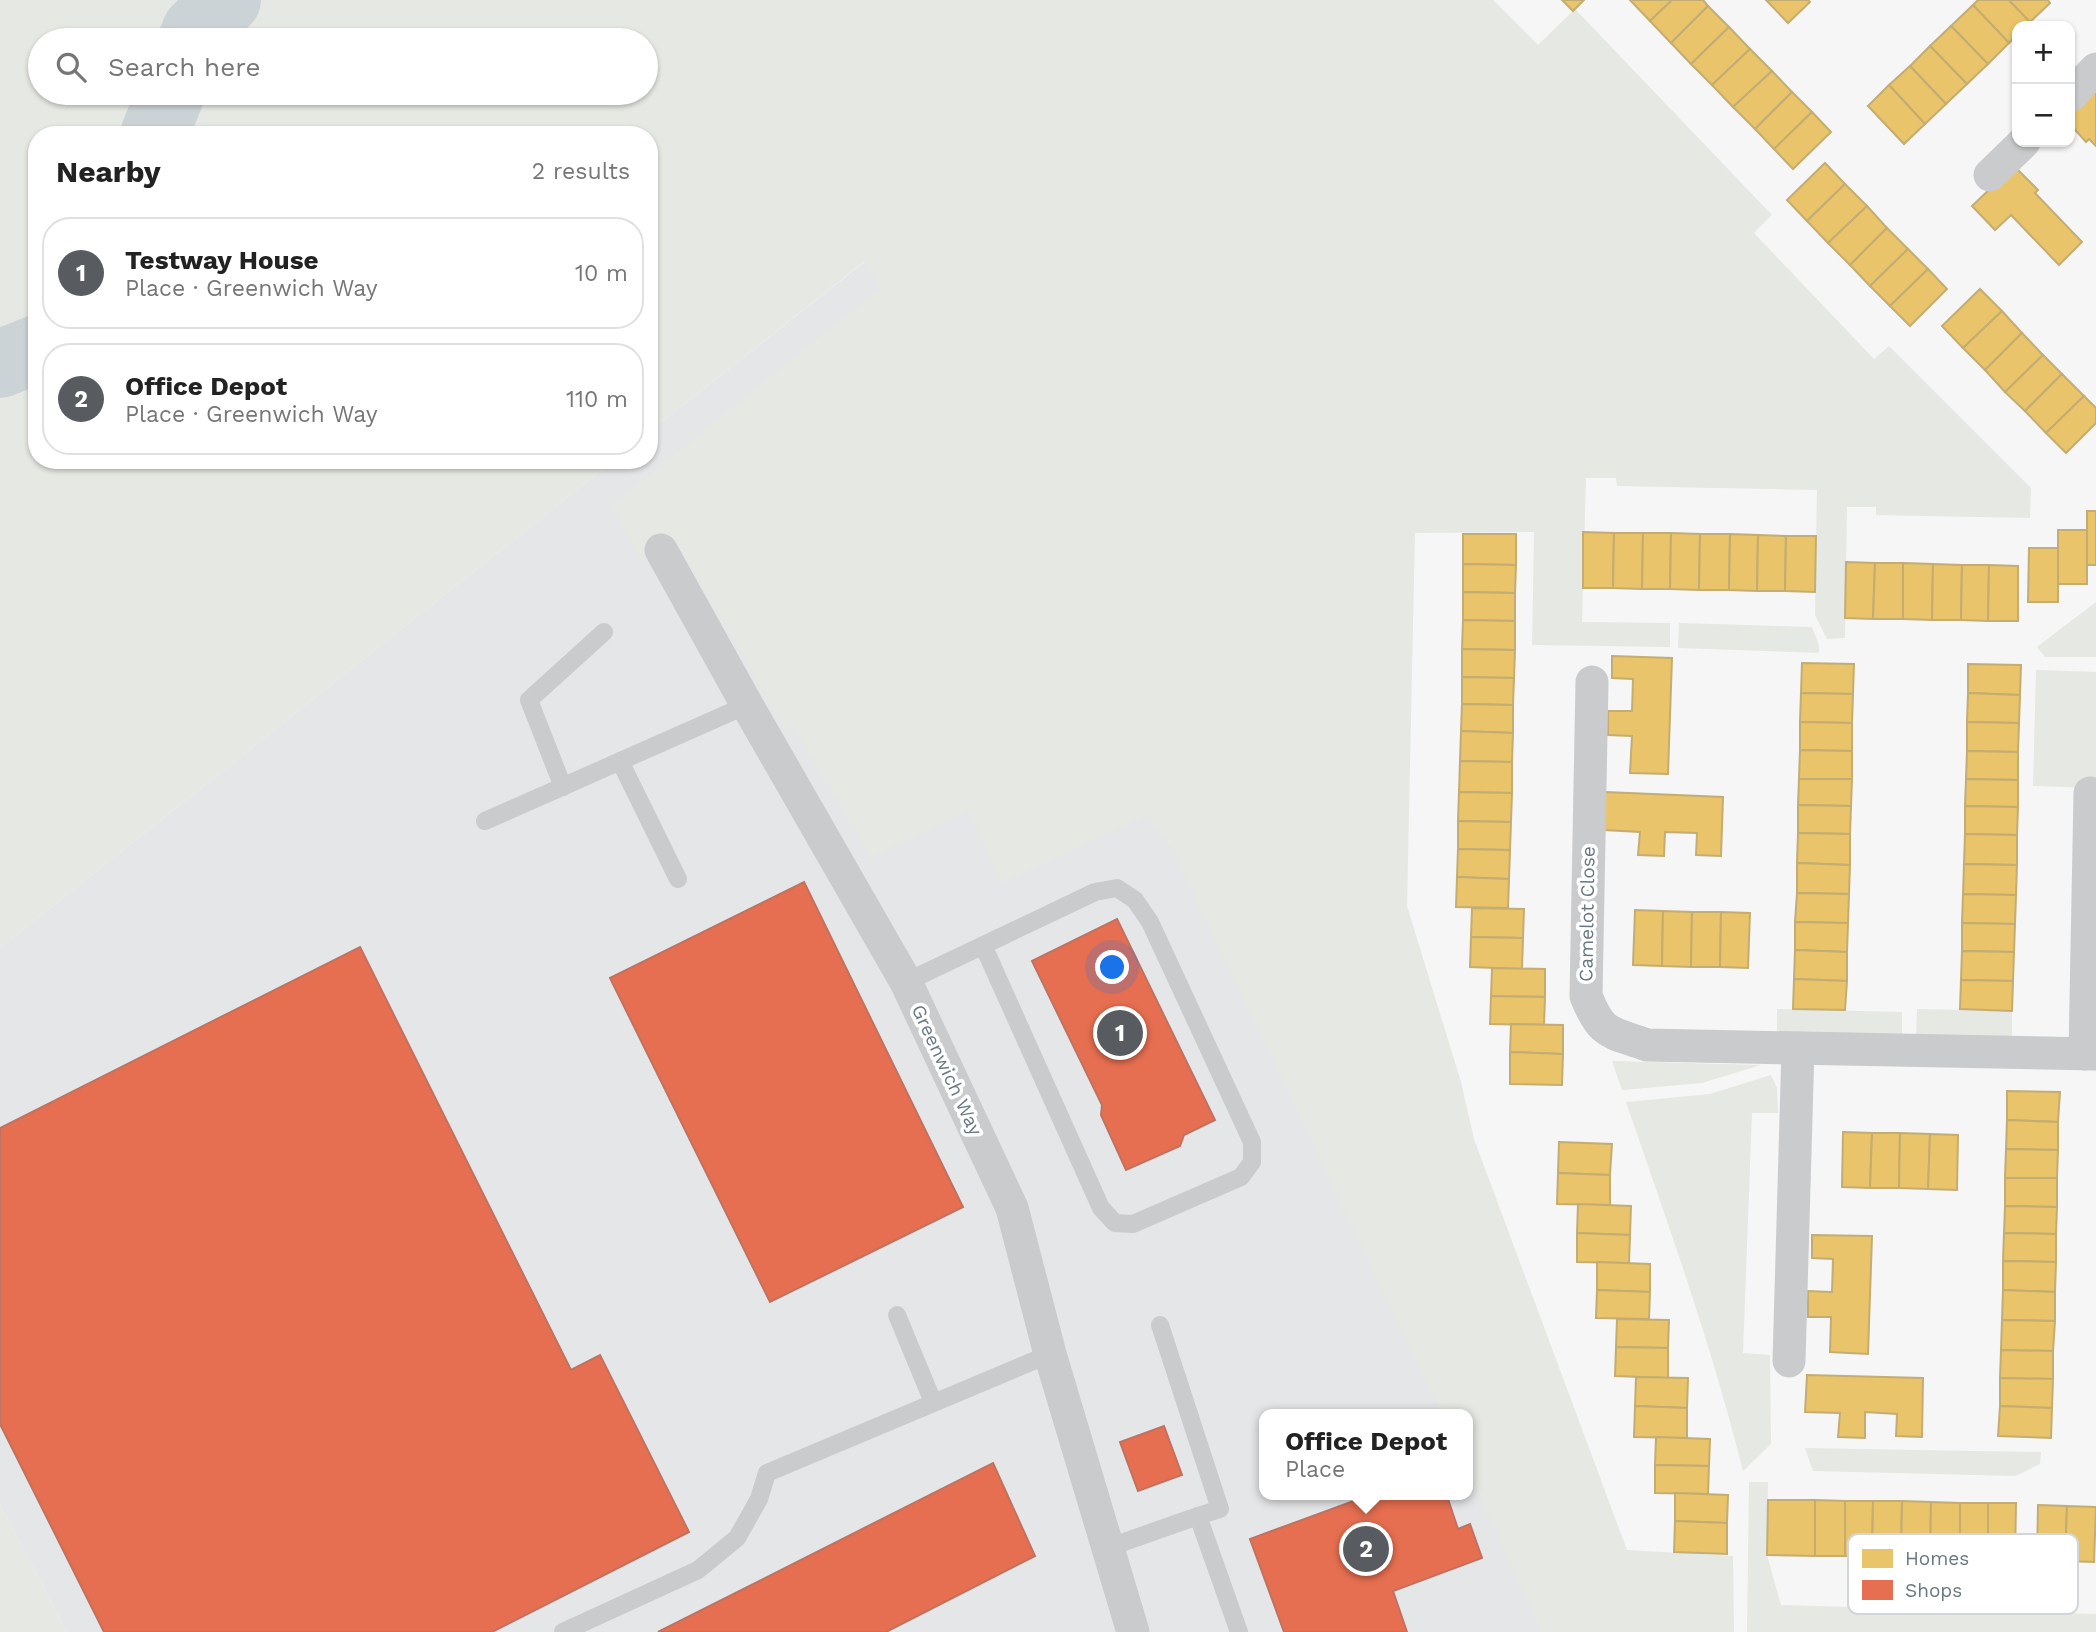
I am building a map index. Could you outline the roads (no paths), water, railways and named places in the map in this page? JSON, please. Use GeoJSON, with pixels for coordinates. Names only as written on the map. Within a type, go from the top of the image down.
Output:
{"type":"FeatureCollection","features":[{"type":"Feature","properties":{"kind":"street"},"geometry":{"type":"LineString","coordinates":[[2075,91],[2096,69]]}},
{"type":"Feature","properties":{"kind":"street"},"geometry":{"type":"LineString","coordinates":[[1990,175],[2019,147]]}},
{"type":"Feature","properties":{"kind":"street","name":"Greenwich Way"},"geometry":{"type":"LineString","coordinates":[[661,550],[906,982],[1012,1208],[1050,1353],[1133,1632]]}},
{"type":"Feature","properties":{"kind":"street","name":"Camelot Close"},"geometry":{"type":"LineString","coordinates":[[1592,682],[1586,996],[1598,1023],[1606,1031],[1647,1045],[2091,1054],[2090,793]]}},
{"type":"Feature","properties":{"kind":"street"},"geometry":{"type":"LineString","coordinates":[[1789,1361],[1798,1048]]}},
{"type":"Feature","properties":{"kind":"lane"},"geometry":{"type":"LineString","coordinates":[[563,787],[528,700],[604,632]]}},
{"type":"Feature","properties":{"kind":"lane"},"geometry":{"type":"LineString","coordinates":[[485,821],[747,705]]}},
{"type":"Feature","properties":{"kind":"lane"},"geometry":{"type":"LineString","coordinates":[[620,761],[678,879]]}},
{"type":"Feature","properties":{"kind":"lane"},"geometry":{"type":"LineString","coordinates":[[906,982],[1095,892],[1117,888],[1135,900],[1150,922],[1252,1142],[1252,1162],[1241,1177],[1133,1224],[1115,1223],[1101,1208],[984,945]]}},
{"type":"Feature","properties":{"kind":"lane"},"geometry":{"type":"LineString","coordinates":[[897,1315],[933,1402]]}},
{"type":"Feature","properties":{"kind":"lane"},"geometry":{"type":"LineString","coordinates":[[1107,1548],[1220,1509],[1160,1325]]}},
{"type":"Feature","properties":{"kind":"lane"},"geometry":{"type":"LineString","coordinates":[[563,1632],[698,1570],[737,1538],[759,1499],[767,1473],[1050,1353]]}},
{"type":"Feature","properties":{"kind":"lane"},"geometry":{"type":"LineString","coordinates":[[1198,1516],[1238,1632]]}},
{"type":"Feature","properties":{"kind":"waterway"},"geometry":{"type":"LineString","coordinates":[[198,28],[227,0]]}},
{"type":"Feature","properties":{"kind":"waterway"},"geometry":{"type":"LineString","coordinates":[[158,126],[166,105]]}},
{"type":"Feature","properties":{"kind":"waterway"},"geometry":{"type":"LineString","coordinates":[[0,364],[28,353]]}},
{"type":"Feature","properties":{"kind":"place","name":"Testway House"},"geometry":{"type":"Point","coordinates":[1120,1033]}},
{"type":"Feature","properties":{"kind":"place","name":"Office Depot"},"geometry":{"type":"Point","coordinates":[1366,1549]}}]}
